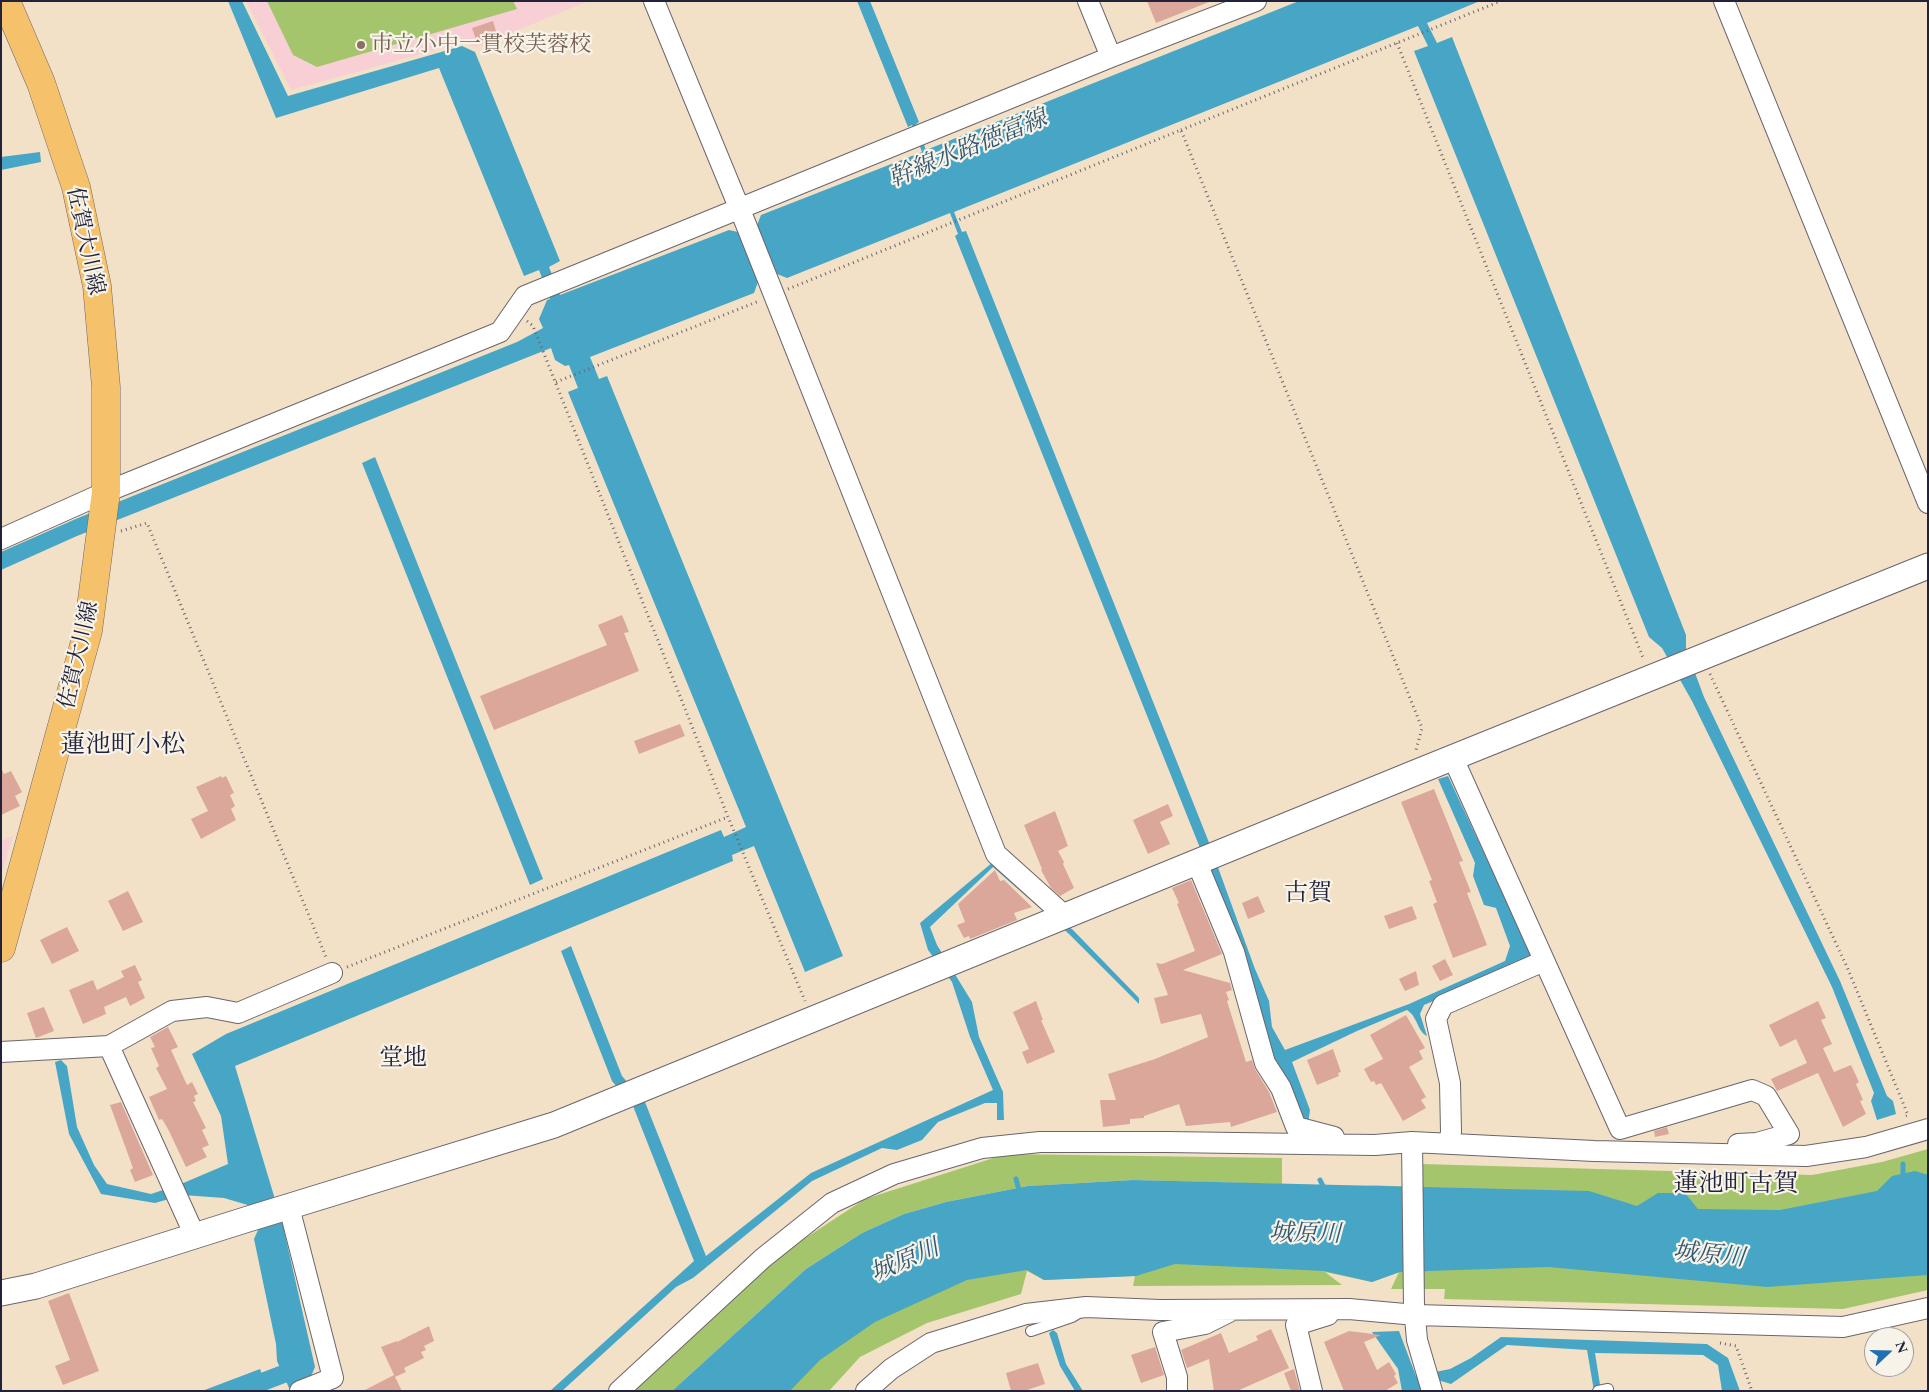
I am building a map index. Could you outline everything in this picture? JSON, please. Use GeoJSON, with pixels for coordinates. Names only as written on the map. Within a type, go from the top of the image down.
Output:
{"type":"FeatureCollection","features":[{"type":"Feature","properties":{"kind":"main road","name":"佐賀大川線"},"geometry":{"type":"LineString","coordinates":[[1,948],[8,902],[88,632],[106,492],[106,387],[97,286],[76,187],[41,83],[6,1]]}},
{"type":"Feature","properties":{"kind":"street"},"geometry":{"type":"LineString","coordinates":[[654,1],[743,215],[996,854],[1060,919]]}},
{"type":"Feature","properties":{"kind":"street"},"geometry":{"type":"LineString","coordinates":[[1088,1],[1111,57]]}},
{"type":"Feature","properties":{"kind":"street"},"geometry":{"type":"LineString","coordinates":[[1,539],[106,492],[500,332],[525,296],[743,215],[1111,57],[1256,1]]}},
{"type":"Feature","properties":{"kind":"street"},"geometry":{"type":"LineString","coordinates":[[1724,1],[1928,502]]}},
{"type":"Feature","properties":{"kind":"street"},"geometry":{"type":"LineString","coordinates":[[1,1293],[36,1286],[554,1126],[1417,772],[1928,566]]}},
{"type":"Feature","properties":{"kind":"street"},"geometry":{"type":"LineString","coordinates":[[1453,758],[1620,1129],[1752,1090],[1766,1096],[1789,1134],[1757,1144],[1725,1145],[1705,1154]]}},
{"type":"Feature","properties":{"kind":"street"},"geometry":{"type":"LineString","coordinates":[[1207,859],[1265,1063],[1281,1088],[1296,1127],[1329,1137],[1360,1138],[1374,1146]]}},
{"type":"Feature","properties":{"kind":"street"},"geometry":{"type":"LineString","coordinates":[[1449,1144],[1451,1132],[1450,1083],[1436,1020],[1443,1005],[1544,961]]}},
{"type":"Feature","properties":{"kind":"street"},"geometry":{"type":"LineString","coordinates":[[1,1052],[109,1046],[172,1011],[207,1007],[238,1013],[332,973]]}},
{"type":"Feature","properties":{"kind":"street"},"geometry":{"type":"LineString","coordinates":[[109,1046],[195,1236]]}},
{"type":"Feature","properties":{"kind":"street"},"geometry":{"type":"LineString","coordinates":[[619,1391],[763,1258],[832,1203],[894,1174],[982,1148],[1040,1142],[1167,1142],[1374,1146],[1449,1144],[1806,1156],[1866,1148],[1928,1129]]}},
{"type":"Feature","properties":{"kind":"street"},"geometry":{"type":"LineString","coordinates":[[1412,1146],[1417,1340],[1430,1383]]}},
{"type":"Feature","properties":{"kind":"street"},"geometry":{"type":"LineString","coordinates":[[285,1208],[334,1378],[300,1391]]}},
{"type":"Feature","properties":{"kind":"street"},"geometry":{"type":"LineString","coordinates":[[866,1391],[891,1369],[931,1343],[1026,1314],[1086,1307],[1160,1310],[1349,1309],[1843,1326],[1928,1308]]}},
{"type":"Feature","properties":{"kind":"street"},"geometry":{"type":"LineString","coordinates":[[1177,1391],[1177,1377],[1163,1332],[1205,1324],[1236,1309]]}},
{"type":"Feature","properties":{"kind":"street"},"geometry":{"type":"LineString","coordinates":[[1312,1391],[1296,1325],[1349,1309]]}},
{"type":"Feature","properties":{"kind":"lane"},"geometry":{"type":"LineString","coordinates":[[1031,1331],[1072,1317],[1086,1307]]}},
{"type":"Feature","properties":{"kind":"path"},"geometry":{"type":"LineString","coordinates":[[556,382],[597,366],[772,289],[1181,130],[1501,1]]}},
{"type":"Feature","properties":{"kind":"path"},"geometry":{"type":"LineString","coordinates":[[1397,43],[1679,666],[1847,967],[1908,1115],[1900,1118]]}},
{"type":"Feature","properties":{"kind":"path"},"geometry":{"type":"LineString","coordinates":[[1181,130],[1422,728],[1414,758],[1417,772]]}},
{"type":"Feature","properties":{"kind":"path"},"geometry":{"type":"LineString","coordinates":[[533,326],[732,827],[813,1020]]}},
{"type":"Feature","properties":{"kind":"path"},"geometry":{"type":"LineString","coordinates":[[100,533],[121,531],[147,523],[332,973],[728,817]]}},
{"type":"Feature","properties":{"kind":"path"},"geometry":{"type":"LineString","coordinates":[[1718,1342],[1736,1346],[1752,1391]]}},
{"type":"Feature","properties":{"kind":"shaded area","name":"市立小中一貫校芙蓉校"},"geometry":{"type":"Polygon","coordinates":[[[246,1],[589,1],[476,47],[461,43],[291,90],[246,1]]]}},
{"type":"Feature","properties":{"kind":"shaded area"},"geometry":{"type":"Polygon","coordinates":[[[13,836],[1,875],[1,841],[13,836]]]}},
{"type":"Feature","properties":{"kind":"green space"},"geometry":{"type":"Polygon","coordinates":[[[267,1],[513,1],[517,9],[317,67],[293,55],[267,1]]]}},
{"type":"Feature","properties":{"kind":"green space"},"geometry":{"type":"Polygon","coordinates":[[[1928,1149],[1928,1187],[1887,1205],[1781,1224],[1365,1185],[1422,1187],[1422,1164],[1812,1175],[1882,1162],[1928,1149]]]}},
{"type":"Feature","properties":{"kind":"green space"},"geometry":{"type":"Polygon","coordinates":[[[1006,1154],[1282,1158],[1282,1184],[1133,1180],[1028,1186],[946,1202],[904,1214],[862,1233],[806,1269],[672,1391],[632,1391],[784,1252],[865,1199],[1006,1154]]]}},
{"type":"Feature","properties":{"kind":"green space"},"geometry":{"type":"Polygon","coordinates":[[[974,1260],[1928,1267],[1928,1290],[1843,1309],[1444,1299],[1445,1289],[1391,1289],[1399,1272],[1372,1282],[1325,1272],[1342,1285],[1133,1286],[1135,1276],[1044,1280],[1027,1271],[1021,1294],[927,1323],[860,1357],[829,1391],[783,1391],[818,1352],[974,1260]]]}},
{"type":"Feature","properties":{"kind":"water","name":"幹線水路徳富線"},"geometry":{"type":"Polygon","coordinates":[[[228,1],[242,1],[288,96],[462,46],[475,52],[560,261],[549,267],[560,295],[729,230],[738,232],[757,225],[761,215],[922,152],[912,125],[908,127],[857,1],[870,1],[919,122],[916,124],[926,150],[1299,1],[1480,1],[1427,23],[1437,43],[1452,37],[1686,635],[1686,649],[1704,697],[1840,981],[1887,1096],[1893,1101],[1896,1114],[1877,1120],[1871,1101],[1874,1093],[1832,987],[1692,701],[1662,648],[1649,637],[1414,51],[1428,46],[1418,26],[954,212],[962,232],[966,231],[1208,840],[1255,969],[1269,1001],[1272,1027],[1285,1050],[1409,1004],[1505,961],[1510,946],[1496,908],[1484,905],[1473,876],[1475,863],[1438,779],[1448,776],[1533,958],[1424,1005],[1420,1014],[1427,1036],[1421,1031],[1411,1013],[1407,1010],[1292,1062],[1310,1110],[1308,1124],[1298,1121],[1273,1063],[1200,848],[955,236],[958,234],[950,213],[787,278],[777,274],[758,282],[754,293],[590,357],[599,379],[607,376],[843,956],[805,972],[754,846],[732,855],[733,861],[235,1066],[283,1226],[315,1367],[309,1381],[289,1388],[277,1361],[276,1344],[254,1239],[258,1230],[251,1206],[224,1198],[183,1195],[155,1203],[101,1194],[69,1134],[55,1062],[61,1060],[67,1066],[77,1127],[94,1165],[107,1184],[151,1194],[181,1184],[228,1164],[221,1116],[192,1054],[226,1034],[721,830],[724,837],[746,827],[568,392],[578,388],[569,365],[565,366],[555,360],[551,348],[77,536],[1,570],[1,552],[78,518],[517,342],[543,328],[539,319],[547,300],[550,299],[539,270],[524,276],[439,68],[276,118],[228,1]]]}},
{"type":"Feature","properties":{"kind":"water"},"geometry":{"type":"Polygon","coordinates":[[[40,152],[41,162],[1,170],[1,157],[40,152]]]}},
{"type":"Feature","properties":{"kind":"water"},"geometry":{"type":"Polygon","coordinates":[[[375,457],[543,879],[530,885],[362,463],[375,457]]]}},
{"type":"Feature","properties":{"kind":"water"},"geometry":{"type":"Polygon","coordinates":[[[993,862],[1073,930],[1139,998],[1139,1004],[1069,934],[993,867],[930,927],[937,945],[972,1002],[979,1037],[1003,1092],[1004,1120],[997,1120],[997,1103],[985,1103],[938,1122],[922,1140],[897,1150],[882,1148],[812,1181],[693,1278],[676,1287],[562,1391],[550,1391],[694,1261],[633,1106],[612,1081],[561,951],[571,946],[622,1076],[645,1102],[706,1256],[811,1173],[993,1090],[970,1037],[952,982],[928,950],[920,923],[993,862]]]}},
{"type":"Feature","properties":{"kind":"water","name":"城原川"},"geometry":{"type":"Polygon","coordinates":[[[1915,1171],[1928,1175],[1928,1275],[1767,1287],[1548,1267],[1400,1272],[1372,1282],[1324,1271],[1175,1264],[1136,1276],[1044,1280],[1027,1270],[967,1280],[875,1322],[820,1360],[790,1391],[672,1391],[806,1269],[862,1233],[904,1214],[946,1202],[1028,1186],[1133,1180],[1589,1191],[1637,1206],[1658,1193],[1685,1193],[1698,1209],[1780,1210],[1877,1191],[1892,1176],[1915,1171]]]}},
{"type":"Feature","properties":{"kind":"water"},"geometry":{"type":"Polygon","coordinates":[[[1053,1330],[1057,1333],[1066,1364],[1083,1391],[1075,1391],[1060,1366],[1049,1333],[1053,1330]]]}},
{"type":"Feature","properties":{"kind":"water"},"geometry":{"type":"Polygon","coordinates":[[[1399,1331],[1416,1376],[1450,1369],[1471,1358],[1501,1337],[1707,1344],[1728,1358],[1740,1391],[1722,1391],[1718,1365],[1703,1355],[1595,1353],[1601,1391],[1594,1391],[1587,1350],[1507,1345],[1451,1384],[1441,1381],[1421,1391],[1402,1391],[1398,1369],[1372,1332],[1399,1331]]]}},
{"type":"Feature","properties":{"kind":"water"},"geometry":{"type":"Polygon","coordinates":[[[260,1369],[268,1391],[202,1391],[260,1369]]]}},
{"type":"Feature","properties":{"kind":"building"},"geometry":{"type":"Polygon","coordinates":[[[1147,1],[1209,1],[1209,2],[1156,23],[1147,1]]]}},
{"type":"Feature","properties":{"kind":"building"},"geometry":{"type":"Polygon","coordinates":[[[493,21],[497,35],[477,42],[472,28],[493,21]]]}},
{"type":"Feature","properties":{"kind":"building"},"geometry":{"type":"Polygon","coordinates":[[[622,615],[629,632],[624,633],[639,671],[494,730],[480,696],[607,645],[598,625],[622,615]]]}},
{"type":"Feature","properties":{"kind":"building"},"geometry":{"type":"Polygon","coordinates":[[[680,724],[685,736],[639,754],[634,741],[680,724]]]}},
{"type":"Feature","properties":{"kind":"building"},"geometry":{"type":"Polygon","coordinates":[[[1,768],[4,774],[11,771],[22,792],[15,796],[20,806],[1,815],[1,768]]]}},
{"type":"Feature","properties":{"kind":"building"},"geometry":{"type":"Polygon","coordinates":[[[221,776],[222,778],[226,776],[234,793],[230,795],[235,806],[231,809],[236,820],[201,839],[191,819],[208,811],[196,787],[221,776]]]}},
{"type":"Feature","properties":{"kind":"building"},"geometry":{"type":"Polygon","coordinates":[[[1434,789],[1463,861],[1459,862],[1471,892],[1467,893],[1487,945],[1453,958],[1433,904],[1437,902],[1429,881],[1432,880],[1401,802],[1434,789]]]}},
{"type":"Feature","properties":{"kind":"building"},"geometry":{"type":"Polygon","coordinates":[[[1168,804],[1173,816],[1160,822],[1170,844],[1148,854],[1133,820],[1168,804]]]}},
{"type":"Feature","properties":{"kind":"building"},"geometry":{"type":"Polygon","coordinates":[[[1055,811],[1068,846],[1058,851],[1074,888],[1060,896],[1051,888],[1041,870],[1024,825],[1055,811]]]}},
{"type":"Feature","properties":{"kind":"building"},"geometry":{"type":"Polygon","coordinates":[[[995,870],[1000,881],[1004,880],[1032,907],[1014,913],[1017,920],[970,939],[969,936],[964,938],[957,925],[965,922],[958,904],[995,870]]]}},
{"type":"Feature","properties":{"kind":"building"},"geometry":{"type":"Polygon","coordinates":[[[1191,880],[1222,954],[1183,970],[1230,983],[1232,990],[1226,992],[1229,1000],[1227,1001],[1246,1062],[1252,1060],[1277,1112],[1231,1127],[1230,1122],[1186,1126],[1179,1104],[1144,1116],[1144,1118],[1130,1119],[1130,1124],[1103,1127],[1100,1100],[1116,1100],[1108,1074],[1155,1059],[1208,1037],[1201,1014],[1161,1024],[1154,998],[1168,995],[1156,963],[1162,964],[1195,951],[1172,888],[1191,880]]]}},
{"type":"Feature","properties":{"kind":"building"},"geometry":{"type":"Polygon","coordinates":[[[128,891],[143,922],[123,931],[108,901],[128,891]]]}},
{"type":"Feature","properties":{"kind":"building"},"geometry":{"type":"Polygon","coordinates":[[[1258,896],[1265,912],[1248,919],[1242,903],[1258,896]]]}},
{"type":"Feature","properties":{"kind":"building"},"geometry":{"type":"Polygon","coordinates":[[[1412,906],[1417,919],[1389,929],[1384,916],[1412,906]]]}},
{"type":"Feature","properties":{"kind":"building"},"geometry":{"type":"Polygon","coordinates":[[[67,927],[79,951],[52,964],[40,940],[67,927]]]}},
{"type":"Feature","properties":{"kind":"building"},"geometry":{"type":"Polygon","coordinates":[[[1445,959],[1453,975],[1440,981],[1432,966],[1445,959]]]}},
{"type":"Feature","properties":{"kind":"building"},"geometry":{"type":"Polygon","coordinates":[[[135,965],[142,980],[138,982],[145,998],[130,1006],[126,997],[104,1007],[106,1014],[83,1024],[69,990],[93,980],[97,990],[124,977],[121,971],[135,965]]]}},
{"type":"Feature","properties":{"kind":"building"},"geometry":{"type":"Polygon","coordinates":[[[1416,971],[1419,985],[1405,991],[1399,979],[1416,971]]]}},
{"type":"Feature","properties":{"kind":"building"},"geometry":{"type":"Polygon","coordinates":[[[1036,1001],[1043,1020],[1041,1020],[1055,1052],[1027,1064],[1022,1052],[1029,1049],[1013,1012],[1036,1001]]]}},
{"type":"Feature","properties":{"kind":"building"},"geometry":{"type":"Polygon","coordinates":[[[1818,1001],[1826,1018],[1821,1020],[1832,1044],[1823,1048],[1834,1072],[1851,1065],[1859,1082],[1856,1084],[1863,1100],[1860,1101],[1866,1114],[1843,1127],[1818,1073],[1777,1091],[1771,1079],[1807,1063],[1796,1039],[1780,1047],[1769,1025],[1818,1001]]]}},
{"type":"Feature","properties":{"kind":"building"},"geometry":{"type":"Polygon","coordinates":[[[44,1007],[54,1031],[36,1038],[27,1013],[44,1007]]]}},
{"type":"Feature","properties":{"kind":"building"},"geometry":{"type":"Polygon","coordinates":[[[1406,1015],[1425,1048],[1419,1051],[1423,1059],[1409,1067],[1426,1097],[1421,1100],[1426,1108],[1403,1121],[1381,1083],[1376,1085],[1374,1081],[1371,1082],[1364,1069],[1383,1059],[1370,1035],[1406,1015]]]}},
{"type":"Feature","properties":{"kind":"building"},"geometry":{"type":"Polygon","coordinates":[[[168,1027],[178,1047],[171,1050],[187,1085],[192,1082],[198,1094],[194,1096],[196,1101],[193,1102],[206,1128],[202,1130],[209,1145],[202,1148],[207,1157],[186,1167],[168,1129],[162,1119],[159,1120],[149,1097],[167,1089],[156,1068],[159,1066],[151,1048],[155,1047],[150,1037],[168,1027]]]}},
{"type":"Feature","properties":{"kind":"building"},"geometry":{"type":"Polygon","coordinates":[[[1333,1049],[1341,1072],[1338,1073],[1339,1076],[1317,1085],[1307,1060],[1333,1049]]]}},
{"type":"Feature","properties":{"kind":"building"},"geometry":{"type":"Polygon","coordinates":[[[121,1102],[153,1175],[135,1182],[130,1170],[133,1168],[110,1105],[121,1102]]]}},
{"type":"Feature","properties":{"kind":"building"},"geometry":{"type":"Polygon","coordinates":[[[1667,1127],[1669,1134],[1655,1137],[1654,1131],[1667,1127]]]}},
{"type":"Feature","properties":{"kind":"building"},"geometry":{"type":"Polygon","coordinates":[[[69,1293],[99,1371],[63,1385],[55,1366],[70,1360],[48,1301],[69,1293]]]}},
{"type":"Feature","properties":{"kind":"building"},"geometry":{"type":"Polygon","coordinates":[[[429,1326],[434,1341],[424,1346],[426,1350],[421,1352],[424,1358],[404,1368],[406,1372],[395,1377],[402,1391],[363,1391],[394,1375],[381,1347],[397,1342],[429,1326]]]}},
{"type":"Feature","properties":{"kind":"building"},"geometry":{"type":"Polygon","coordinates":[[[1271,1329],[1289,1368],[1237,1391],[1214,1391],[1209,1359],[1187,1368],[1181,1350],[1221,1333],[1229,1353],[1258,1340],[1256,1336],[1271,1329]]]}},
{"type":"Feature","properties":{"kind":"building"},"geometry":{"type":"Polygon","coordinates":[[[1349,1331],[1381,1335],[1364,1342],[1377,1370],[1389,1362],[1396,1374],[1394,1376],[1398,1383],[1385,1391],[1344,1391],[1324,1342],[1349,1331]]]}},
{"type":"Feature","properties":{"kind":"building"},"geometry":{"type":"Polygon","coordinates":[[[1155,1347],[1164,1375],[1141,1383],[1131,1355],[1155,1347]]]}},
{"type":"Feature","properties":{"kind":"building"},"geometry":{"type":"Polygon","coordinates":[[[1038,1363],[1045,1384],[1024,1391],[1011,1391],[1006,1373],[1038,1363]]]}},
{"type":"Feature","properties":{"kind":"building"},"geometry":{"type":"Polygon","coordinates":[[[1294,1369],[1300,1391],[1291,1391],[1284,1373],[1294,1369]]]}},
{"type":"Feature","properties":{"kind":"waterway"},"geometry":{"type":"LineString","coordinates":[[1903,1164],[1903,1180]]}},
{"type":"Feature","properties":{"kind":"waterway"},"geometry":{"type":"LineString","coordinates":[[1016,1179],[1020,1194]]}},
{"type":"Feature","properties":{"kind":"waterway"},"geometry":{"type":"LineString","coordinates":[[1320,1180],[1325,1190]]}},
{"type":"Feature","properties":{"kind":"waterway"},"geometry":{"type":"LineString","coordinates":[[239,1391],[299,1368],[297,1361]]}},
{"type":"Feature","properties":{"kind":"place","name":"市立小中一貫校芙蓉校"},"geometry":{"type":"Point","coordinates":[361,45]}},
{"type":"Feature","properties":{"kind":"district","name":"蓮池町小松"},"geometry":{"type":"Point","coordinates":[123,745]}},
{"type":"Feature","properties":{"kind":"district","name":"古賀"},"geometry":{"type":"Point","coordinates":[1308,893]}},
{"type":"Feature","properties":{"kind":"district","name":"堂地"},"geometry":{"type":"Point","coordinates":[403,1058]}},
{"type":"Feature","properties":{"kind":"district","name":"蓮池町古賀"},"geometry":{"type":"Point","coordinates":[1736,1184]}}]}
